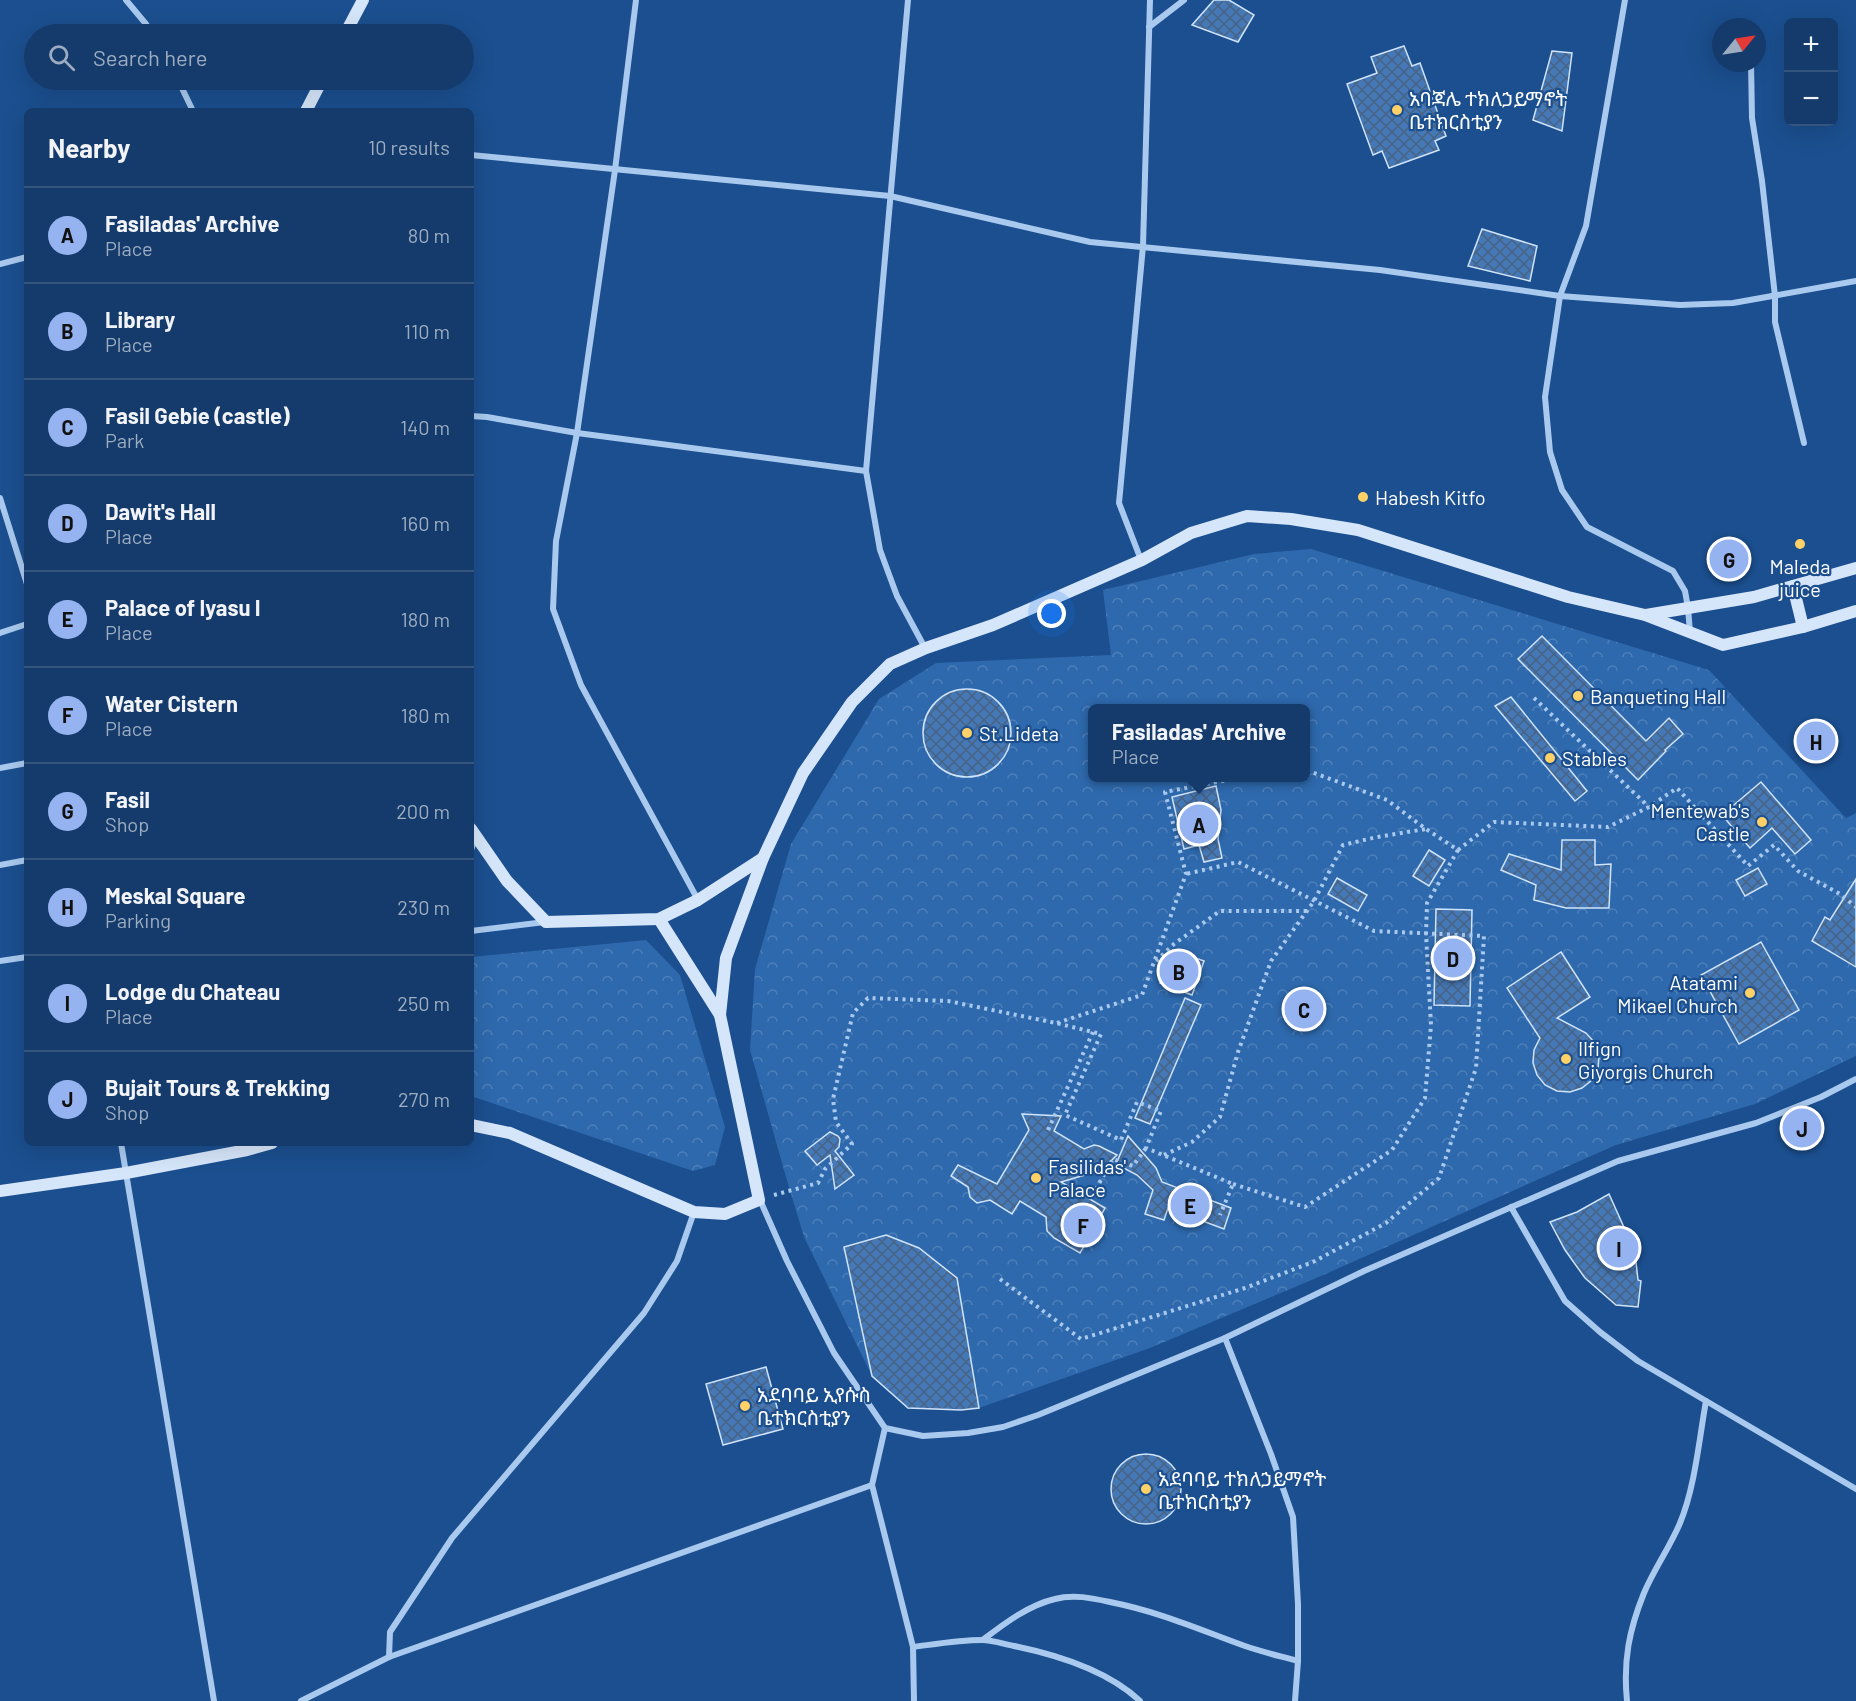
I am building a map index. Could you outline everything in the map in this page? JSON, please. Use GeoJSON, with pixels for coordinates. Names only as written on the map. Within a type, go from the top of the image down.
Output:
{"type":"FeatureCollection","features":[{"type":"Feature","properties":{"kind":"street"},"geometry":{"type":"LineString","coordinates":[[126,0],[146,24]]}},
{"type":"Feature","properties":{"kind":"street"},"geometry":{"type":"LineString","coordinates":[[350,24],[363,0]]}},
{"type":"Feature","properties":{"kind":"street"},"geometry":{"type":"LineString","coordinates":[[636,0],[615,170],[577,433],[556,541],[553,609],[581,685],[698,900]]}},
{"type":"Feature","properties":{"kind":"street"},"geometry":{"type":"LineString","coordinates":[[908,0],[866,471],[880,550],[897,596],[926,648]]}},
{"type":"Feature","properties":{"kind":"street"},"geometry":{"type":"LineString","coordinates":[[1142,560],[1119,503],[1143,246],[1150,0]]}},
{"type":"Feature","properties":{"kind":"street"},"geometry":{"type":"LineString","coordinates":[[1149,27],[1184,0]]}},
{"type":"Feature","properties":{"kind":"street"},"geometry":{"type":"LineString","coordinates":[[1625,0],[1586,226],[1560,296],[1545,397],[1550,452],[1562,490],[1587,527],[1673,570],[1685,591],[1689,608],[1690,633]]}},
{"type":"Feature","properties":{"kind":"street"},"geometry":{"type":"LineString","coordinates":[[1751,72],[1752,118],[1762,181],[1775,296],[1775,322],[1804,443]]}},
{"type":"Feature","properties":{"kind":"street"},"geometry":{"type":"LineString","coordinates":[[183,90],[192,108]]}},
{"type":"Feature","properties":{"kind":"street"},"geometry":{"type":"LineString","coordinates":[[308,108],[317,90]]}},
{"type":"Feature","properties":{"kind":"street"},"geometry":{"type":"LineString","coordinates":[[474,155],[890,196],[1090,242],[1380,270],[1560,296],[1680,305],[1732,303],[1856,281]]}},
{"type":"Feature","properties":{"kind":"street"},"geometry":{"type":"LineString","coordinates":[[0,264],[24,258]]}},
{"type":"Feature","properties":{"kind":"street"},"geometry":{"type":"LineString","coordinates":[[474,416],[577,433],[866,471]]}},
{"type":"Feature","properties":{"kind":"street"},"geometry":{"type":"LineString","coordinates":[[0,498],[24,574]]}},
{"type":"Feature","properties":{"kind":"street"},"geometry":{"type":"LineString","coordinates":[[1856,611],[1803,627],[1723,645],[1645,615],[1568,597],[1358,530],[1291,519],[1246,516],[1191,533],[1142,560],[993,625],[926,648],[890,664],[852,702],[802,773],[763,858],[726,958],[720,1015],[759,1200],[787,1261],[834,1353],[885,1428],[923,1436],[968,1433],[1003,1427],[1038,1415],[1225,1338],[1364,1271],[1618,1161],[1756,1123],[1821,1097],[1856,1079]]}},
{"type":"Feature","properties":{"kind":"street"},"geometry":{"type":"LineString","coordinates":[[1645,615],[1754,597],[1856,568]]}},
{"type":"Feature","properties":{"kind":"street"},"geometry":{"type":"LineString","coordinates":[[1793,586],[1803,627]]}},
{"type":"Feature","properties":{"kind":"street"},"geometry":{"type":"LineString","coordinates":[[0,633],[24,625]]}},
{"type":"Feature","properties":{"kind":"street"},"geometry":{"type":"LineString","coordinates":[[0,768],[24,764]]}},
{"type":"Feature","properties":{"kind":"street"},"geometry":{"type":"LineString","coordinates":[[474,833],[507,881],[546,922]]}},
{"type":"Feature","properties":{"kind":"street"},"geometry":{"type":"LineString","coordinates":[[474,931],[546,922],[658,919],[698,900],[763,858]]}},
{"type":"Feature","properties":{"kind":"street"},"geometry":{"type":"LineString","coordinates":[[0,865],[24,861]]}},
{"type":"Feature","properties":{"kind":"street"},"geometry":{"type":"LineString","coordinates":[[658,919],[720,1015]]}},
{"type":"Feature","properties":{"kind":"street"},"geometry":{"type":"LineString","coordinates":[[0,961],[24,957]]}},
{"type":"Feature","properties":{"kind":"street"},"geometry":{"type":"LineString","coordinates":[[474,1126],[510,1133],[694,1212],[725,1214],[759,1200]]}},
{"type":"Feature","properties":{"kind":"street"},"geometry":{"type":"LineString","coordinates":[[122,1146],[214,1701]]}},
{"type":"Feature","properties":{"kind":"street"},"geometry":{"type":"LineString","coordinates":[[0,1191],[126,1173],[261,1146]]}},
{"type":"Feature","properties":{"kind":"street"},"geometry":{"type":"LineString","coordinates":[[1510,1207],[1565,1301],[1638,1361],[1856,1489]]}},
{"type":"Feature","properties":{"kind":"street"},"geometry":{"type":"LineString","coordinates":[[388,1657],[390,1632],[452,1538],[644,1313],[677,1261],[694,1212]]}},
{"type":"Feature","properties":{"kind":"street"},"geometry":{"type":"LineString","coordinates":[[1225,1338],[1271,1454],[1293,1517],[1298,1576],[1298,1661],[1295,1701]]}},
{"type":"Feature","properties":{"kind":"street"},"geometry":{"type":"LineString","coordinates":[[1627,1701],[1625,1684],[1627,1645],[1644,1592],[1680,1523],[1689,1492],[1706,1401]]}},
{"type":"Feature","properties":{"kind":"street"},"geometry":{"type":"LineString","coordinates":[[885,1428],[872,1485],[913,1647],[914,1701]]}},
{"type":"Feature","properties":{"kind":"street"},"geometry":{"type":"LineString","coordinates":[[301,1701],[388,1657],[872,1485]]}},
{"type":"Feature","properties":{"kind":"street"},"geometry":{"type":"LineString","coordinates":[[984,1640],[1005,1623],[1029,1609],[1056,1598],[1086,1597],[1175,1618],[1245,1646],[1298,1661]]}},
{"type":"Feature","properties":{"kind":"street"},"geometry":{"type":"LineString","coordinates":[[913,1647],[984,1640],[1060,1658],[1098,1673],[1129,1690],[1140,1701]]}},
{"type":"Feature","properties":{"kind":"path"},"geometry":{"type":"LineString","coordinates":[[1534,698],[1649,807]]}},
{"type":"Feature","properties":{"kind":"path"},"geometry":{"type":"LineString","coordinates":[[1310,772],[1387,800],[1458,850]]}},
{"type":"Feature","properties":{"kind":"path"},"geometry":{"type":"LineString","coordinates":[[1056,1023],[1142,995],[1186,874],[1165,792],[1214,782]]}},
{"type":"Feature","properties":{"kind":"path"},"geometry":{"type":"LineString","coordinates":[[1146,1148],[1233,1184],[1305,1207],[1392,1150],[1425,1098],[1431,1025],[1426,934],[1427,903],[1458,850],[1494,822],[1608,827],[1649,807],[1677,788],[1748,866],[1773,845],[1798,871],[1840,894],[1856,907]]}},
{"type":"Feature","properties":{"kind":"path"},"geometry":{"type":"LineString","coordinates":[[1163,1155],[1192,1142],[1220,1117],[1238,1052],[1271,961],[1314,901],[1343,845],[1426,829]]}},
{"type":"Feature","properties":{"kind":"path"},"geometry":{"type":"LineString","coordinates":[[1000,1279],[1081,1338],[1245,1288],[1313,1262],[1386,1223],[1439,1178],[1476,1068],[1484,936],[1374,931],[1238,862],[1186,874]]}},
{"type":"Feature","properties":{"kind":"path"},"geometry":{"type":"LineString","coordinates":[[1154,964],[1174,944],[1220,911],[1307,911]]}},
{"type":"Feature","properties":{"kind":"path"},"geometry":{"type":"LineString","coordinates":[[759,1200],[818,1183],[825,1169],[852,1144],[836,1122],[833,1099],[853,1013],[868,998],[948,1001],[1101,1034],[1065,1115],[1121,1140],[1137,1101],[1161,1111],[1146,1148],[1133,1166],[1113,1159],[1092,1196]]}},
{"type":"Feature","properties":{"kind":"path"},"geometry":{"type":"LineString","coordinates":[[1048,1130],[1093,1032]]}},
{"type":"Feature","properties":{"kind":"path"},"geometry":{"type":"LineString","coordinates":[[1220,1215],[1233,1184]]}},
{"type":"Feature","properties":{"kind":"green space"},"geometry":{"type":"Polygon","coordinates":[[[1311,549],[1709,670],[1846,818],[1856,813],[1856,1056],[1755,1104],[1616,1145],[1321,1276],[1150,1348],[979,1408],[961,1410],[908,1408],[872,1376],[804,1237],[750,1050],[755,969],[791,844],[879,699],[936,663],[1111,655],[1103,590],[1254,554],[1311,549]]]}},
{"type":"Feature","properties":{"kind":"green space"},"geometry":{"type":"Polygon","coordinates":[[[646,940],[680,975],[725,1127],[715,1165],[693,1171],[474,1097],[474,957],[646,940]]]}},
{"type":"Feature","properties":{"kind":"building"},"geometry":{"type":"Polygon","coordinates":[[[1214,0],[1229,0],[1254,15],[1238,42],[1192,25],[1214,0]]]}},
{"type":"Feature","properties":{"kind":"building","name":"አባጃሌ ተክለኃይማኖት ቤተክርስቲያን"},"geometry":{"type":"Polygon","coordinates":[[[1404,46],[1412,66],[1420,63],[1446,136],[1435,141],[1439,150],[1389,168],[1382,151],[1373,155],[1347,84],[1377,73],[1371,57],[1404,46]]]}},
{"type":"Feature","properties":{"kind":"building"},"geometry":{"type":"Polygon","coordinates":[[[1552,51],[1572,53],[1562,131],[1533,120],[1552,51]]]}},
{"type":"Feature","properties":{"kind":"building"},"geometry":{"type":"Polygon","coordinates":[[[1482,229],[1537,246],[1530,281],[1468,266],[1482,229]]]}},
{"type":"Feature","properties":{"kind":"building","name":"Banqueting Hall"},"geometry":{"type":"Polygon","coordinates":[[[1542,636],[1646,741],[1669,718],[1683,734],[1638,780],[1518,659],[1542,636]]]}},
{"type":"Feature","properties":{"kind":"building","name":"St.Lideta"},"geometry":{"type":"Polygon","coordinates":[[[967,689],[984,693],[998,702],[1007,716],[1011,733],[1007,750],[998,764],[984,773],[967,777],[950,773],[936,764],[927,750],[923,733],[927,716],[936,702],[950,693],[967,689]]]}},
{"type":"Feature","properties":{"kind":"building","name":"Stables"},"geometry":{"type":"Polygon","coordinates":[[[1511,697],[1587,791],[1575,801],[1495,706],[1511,697]]]}},
{"type":"Feature","properties":{"kind":"building","name":"Mentewab's Castle"},"geometry":{"type":"Polygon","coordinates":[[[1761,782],[1811,840],[1795,854],[1772,828],[1750,848],[1722,815],[1761,782]]]}},
{"type":"Feature","properties":{"kind":"building"},"geometry":{"type":"Polygon","coordinates":[[[1216,786],[1221,810],[1218,839],[1222,858],[1204,862],[1199,845],[1184,849],[1172,797],[1216,786]]]}},
{"type":"Feature","properties":{"kind":"building"},"geometry":{"type":"Polygon","coordinates":[[[1562,840],[1595,840],[1595,865],[1611,864],[1609,908],[1566,908],[1534,900],[1536,885],[1501,870],[1509,854],[1561,870],[1562,840]]]}},
{"type":"Feature","properties":{"kind":"building"},"geometry":{"type":"Polygon","coordinates":[[[1429,850],[1445,860],[1429,886],[1413,876],[1429,850]]]}},
{"type":"Feature","properties":{"kind":"building"},"geometry":{"type":"Polygon","coordinates":[[[1758,868],[1767,884],[1745,896],[1736,880],[1758,868]]]}},
{"type":"Feature","properties":{"kind":"building"},"geometry":{"type":"Polygon","coordinates":[[[1337,878],[1367,895],[1358,911],[1328,894],[1337,878]]]}},
{"type":"Feature","properties":{"kind":"building"},"geometry":{"type":"Polygon","coordinates":[[[1856,879],[1856,967],[1812,941],[1825,917],[1830,920],[1856,879]]]}},
{"type":"Feature","properties":{"kind":"building"},"geometry":{"type":"Polygon","coordinates":[[[1436,909],[1472,910],[1470,1006],[1434,1005],[1436,909]]]}},
{"type":"Feature","properties":{"kind":"building","name":"Atatami Mikael Church"},"geometry":{"type":"Polygon","coordinates":[[[1761,942],[1799,1010],[1739,1044],[1701,975],[1761,942]]]}},
{"type":"Feature","properties":{"kind":"building"},"geometry":{"type":"Polygon","coordinates":[[[1173,950],[1204,961],[1192,995],[1160,983],[1173,950]]]}},
{"type":"Feature","properties":{"kind":"building"},"geometry":{"type":"Polygon","coordinates":[[[1561,952],[1590,997],[1557,1018],[1586,1033],[1595,1043],[1599,1056],[1598,1069],[1592,1080],[1582,1088],[1570,1092],[1557,1091],[1545,1085],[1537,1075],[1533,1063],[1534,1050],[1540,1038],[1507,988],[1561,952]]]}},
{"type":"Feature","properties":{"kind":"building"},"geometry":{"type":"Polygon","coordinates":[[[1185,998],[1201,1005],[1150,1124],[1135,1118],[1185,998]]]}},
{"type":"Feature","properties":{"kind":"building"},"geometry":{"type":"Polygon","coordinates":[[[1022,1114],[1061,1116],[1054,1131],[1084,1149],[1094,1145],[1117,1155],[1102,1170],[1061,1182],[1105,1208],[1080,1253],[1054,1238],[1047,1231],[1046,1217],[1020,1201],[1012,1214],[990,1200],[977,1203],[970,1197],[968,1187],[951,1176],[958,1165],[997,1184],[1029,1130],[1022,1114]]]}},
{"type":"Feature","properties":{"kind":"building"},"geometry":{"type":"Polygon","coordinates":[[[830,1132],[840,1139],[839,1147],[835,1151],[854,1175],[835,1189],[830,1155],[817,1165],[805,1151],[830,1132]]]}},
{"type":"Feature","properties":{"kind":"building"},"geometry":{"type":"Polygon","coordinates":[[[1128,1136],[1156,1168],[1162,1182],[1231,1208],[1224,1229],[1168,1208],[1164,1220],[1145,1214],[1153,1190],[1137,1175],[1116,1164],[1128,1136]]]}},
{"type":"Feature","properties":{"kind":"building"},"geometry":{"type":"Polygon","coordinates":[[[1609,1194],[1627,1234],[1636,1262],[1638,1280],[1641,1281],[1638,1307],[1616,1305],[1585,1278],[1565,1250],[1550,1222],[1577,1212],[1609,1194]]]}},
{"type":"Feature","properties":{"kind":"building"},"geometry":{"type":"Polygon","coordinates":[[[886,1235],[919,1248],[957,1278],[979,1408],[961,1410],[908,1408],[872,1376],[844,1247],[886,1235]]]}},
{"type":"Feature","properties":{"kind":"building","name":"አደባባይ ኢየሱስ ቤተክርስቲያን"},"geometry":{"type":"Polygon","coordinates":[[[766,1367],[783,1429],[723,1445],[706,1384],[766,1367]]]}},
{"type":"Feature","properties":{"kind":"building","name":"አደባባይ ተክለኃይማኖት ቤተክርስቲያን"},"geometry":{"type":"Polygon","coordinates":[[[1153,1454],[1166,1460],[1175,1469],[1179,1475],[1181,1489],[1179,1503],[1171,1514],[1160,1522],[1139,1524],[1121,1514],[1113,1503],[1111,1482],[1121,1464],[1132,1456],[1153,1454]]]}},
{"type":"Feature","properties":{"kind":"place","name":"አባጃሌ ተክለኃይማኖት ቤተክርስቲያን"},"geometry":{"type":"Point","coordinates":[1397,110]}},
{"type":"Feature","properties":{"kind":"place","name":"Habesh Kitfo"},"geometry":{"type":"Point","coordinates":[1363,497]}},
{"type":"Feature","properties":{"kind":"place","name":"Maleda juice"},"geometry":{"type":"Point","coordinates":[1800,544]}},
{"type":"Feature","properties":{"kind":"place","name":"Fasil"},"geometry":{"type":"Point","coordinates":[1729,559]}},
{"type":"Feature","properties":{"kind":"place","name":"Banqueting Hall"},"geometry":{"type":"Point","coordinates":[1578,696]}},
{"type":"Feature","properties":{"kind":"place","name":"St.Lideta"},"geometry":{"type":"Point","coordinates":[967,733]}},
{"type":"Feature","properties":{"kind":"place","name":"Meskal Square"},"geometry":{"type":"Point","coordinates":[1816,741]}},
{"type":"Feature","properties":{"kind":"place","name":"Stables"},"geometry":{"type":"Point","coordinates":[1550,758]}},
{"type":"Feature","properties":{"kind":"place","name":"Mentewab's Castle"},"geometry":{"type":"Point","coordinates":[1762,822]}},
{"type":"Feature","properties":{"kind":"place","name":"Fasiladas' Archive"},"geometry":{"type":"Point","coordinates":[1199,824]}},
{"type":"Feature","properties":{"kind":"place","name":"Dawit's Hall"},"geometry":{"type":"Point","coordinates":[1453,958]}},
{"type":"Feature","properties":{"kind":"place","name":"Library"},"geometry":{"type":"Point","coordinates":[1179,971]}},
{"type":"Feature","properties":{"kind":"place","name":"Atatami Mikael Church"},"geometry":{"type":"Point","coordinates":[1750,993]}},
{"type":"Feature","properties":{"kind":"place","name":"Fasil Gebie (castle)"},"geometry":{"type":"Point","coordinates":[1304,1009]}},
{"type":"Feature","properties":{"kind":"place","name":"Ilfign Giyorgis Church"},"geometry":{"type":"Point","coordinates":[1566,1059]}},
{"type":"Feature","properties":{"kind":"place","name":"Bujait Tours & Trekking"},"geometry":{"type":"Point","coordinates":[1802,1128]}},
{"type":"Feature","properties":{"kind":"place","name":"Fasilidas' Palace"},"geometry":{"type":"Point","coordinates":[1036,1178]}},
{"type":"Feature","properties":{"kind":"place","name":"Palace of Iyasu I"},"geometry":{"type":"Point","coordinates":[1190,1205]}},
{"type":"Feature","properties":{"kind":"place","name":"Water Cistern"},"geometry":{"type":"Point","coordinates":[1083,1225]}},
{"type":"Feature","properties":{"kind":"place","name":"Lodge du Chateau"},"geometry":{"type":"Point","coordinates":[1619,1248]}},
{"type":"Feature","properties":{"kind":"place","name":"አደባባይ ኢየሱስ ቤተክርስቲያን"},"geometry":{"type":"Point","coordinates":[745,1406]}},
{"type":"Feature","properties":{"kind":"place","name":"አደባባይ ተክለኃይማኖት ቤተክርስቲያን"},"geometry":{"type":"Point","coordinates":[1146,1489]}}]}
